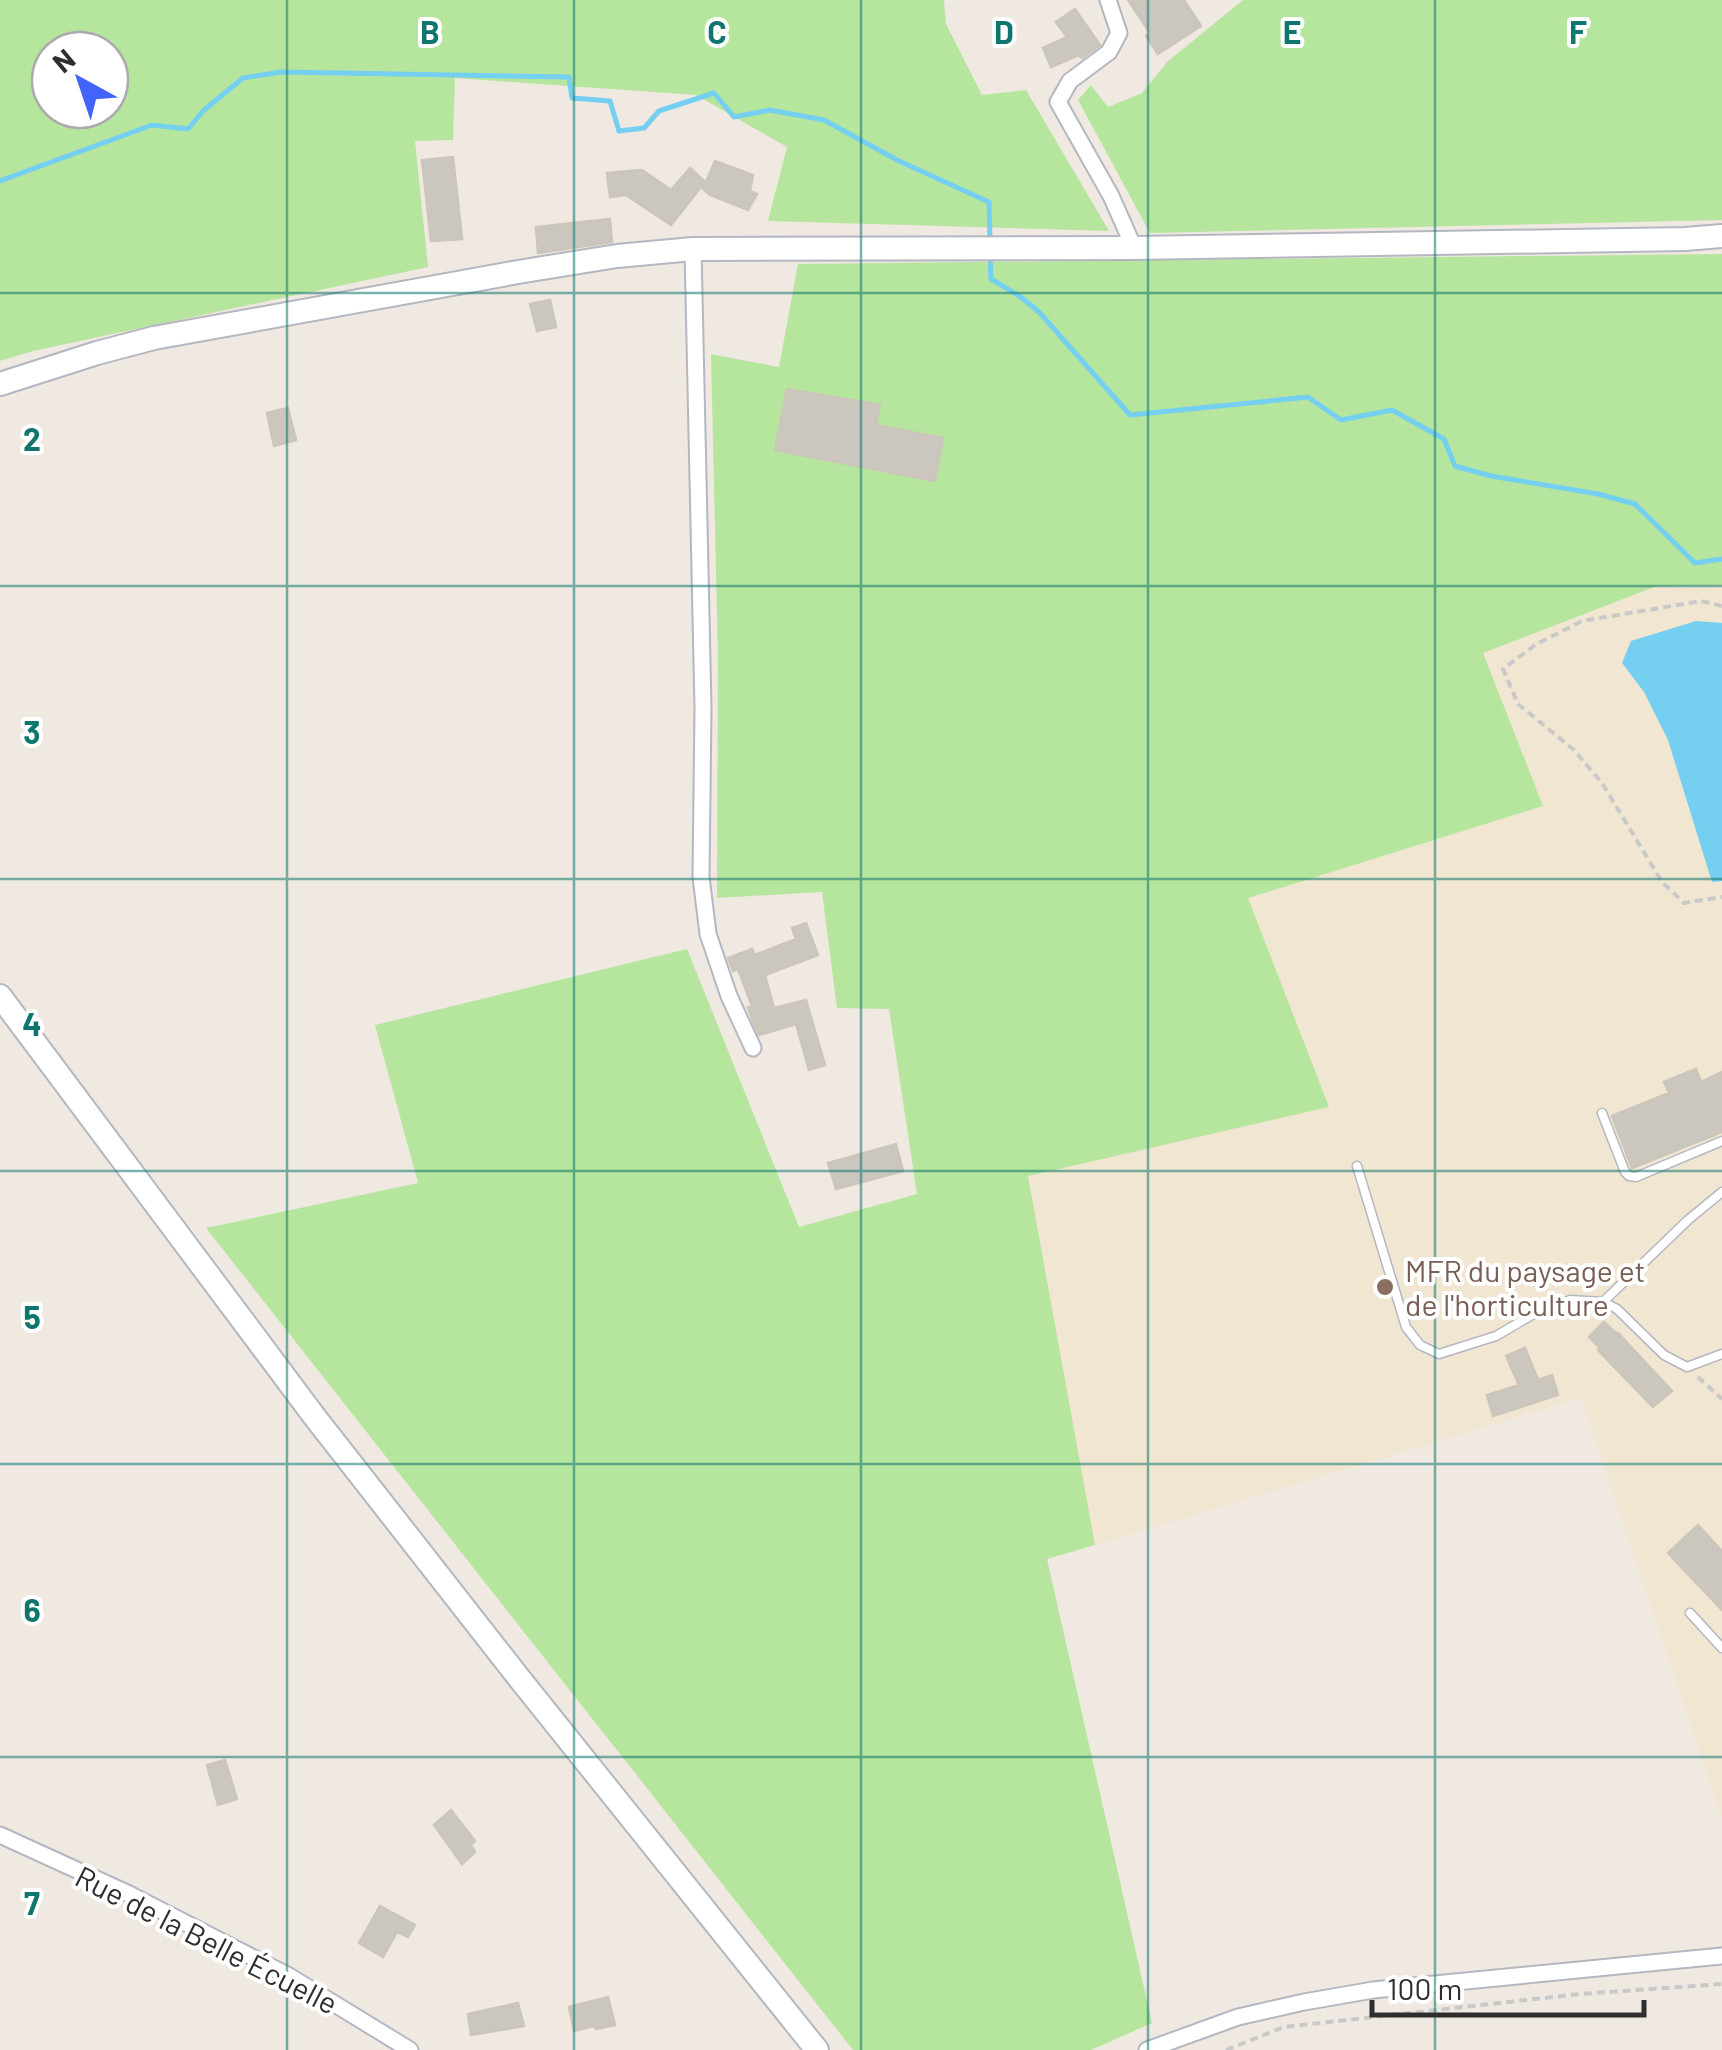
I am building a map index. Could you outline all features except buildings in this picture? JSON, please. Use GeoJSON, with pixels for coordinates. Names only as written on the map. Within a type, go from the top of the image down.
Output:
{"type":"FeatureCollection","features":[{"type":"Feature","properties":{"kind":"street"},"geometry":{"type":"LineString","coordinates":[[1108,0],[1119,34],[1109,52],[1070,81],[1058,102],[1112,196],[1134,248]]}},
{"type":"Feature","properties":{"kind":"street"},"geometry":{"type":"LineString","coordinates":[[0,384],[154,338],[617,256],[693,249],[1134,248],[1722,236]]}},
{"type":"Feature","properties":{"kind":"street"},"geometry":{"type":"LineString","coordinates":[[693,249],[703,708],[701,877],[708,934],[729,996],[753,1048]]}},
{"type":"Feature","properties":{"kind":"street"},"geometry":{"type":"LineString","coordinates":[[0,996],[338,1447],[818,2050]]}},
{"type":"Feature","properties":{"kind":"street","name":"Rue de la Belle Écuelle"},"geometry":{"type":"LineString","coordinates":[[0,1835],[127,1893],[289,1976],[410,2050]]}},
{"type":"Feature","properties":{"kind":"street"},"geometry":{"type":"LineString","coordinates":[[1147,2050],[1238,2017],[1372,1990],[1722,1956]]}},
{"type":"Feature","properties":{"kind":"lane"},"geometry":{"type":"LineString","coordinates":[[1602,1113],[1629,1176],[1636,1177],[1722,1141]]}},
{"type":"Feature","properties":{"kind":"lane"},"geometry":{"type":"LineString","coordinates":[[1357,1166],[1406,1328],[1420,1344],[1439,1354],[1496,1336],[1532,1315],[1570,1300],[1603,1302],[1618,1309],[1664,1355],[1687,1367],[1722,1354]]}},
{"type":"Feature","properties":{"kind":"lane"},"geometry":{"type":"LineString","coordinates":[[1603,1302],[1722,1192]]}},
{"type":"Feature","properties":{"kind":"lane"},"geometry":{"type":"LineString","coordinates":[[1690,1613],[1722,1648]]}},
{"type":"Feature","properties":{"kind":"path"},"geometry":{"type":"LineString","coordinates":[[1722,606],[1701,601],[1582,622],[1534,646],[1502,669],[1518,704],[1574,750],[1602,783],[1662,882],[1684,903],[1722,897]]}},
{"type":"Feature","properties":{"kind":"path"},"geometry":{"type":"LineString","coordinates":[[1687,1367],[1722,1399]]}},
{"type":"Feature","properties":{"kind":"path"},"geometry":{"type":"LineString","coordinates":[[1226,2050],[1284,2027],[1580,1994],[1722,1984]]}},
{"type":"Feature","properties":{"kind":"shaded area","name":"MFR du paysage et de l'horticulture"},"geometry":{"type":"Polygon","coordinates":[[[1722,585],[1722,1819],[1581,1398],[1095,1545],[1028,1175],[1328,1107],[1248,898],[1542,806],[1483,653],[1657,586],[1722,585]]]}},
{"type":"Feature","properties":{"kind":"green space"},"geometry":{"type":"Polygon","coordinates":[[[0,0],[944,0],[946,24],[982,95],[1026,90],[1109,231],[768,221],[787,147],[696,95],[455,78],[453,140],[415,141],[428,267],[0,361],[0,0]]]}},
{"type":"Feature","properties":{"kind":"green space"},"geometry":{"type":"Polygon","coordinates":[[[1243,0],[1722,0],[1722,220],[1150,233],[1078,100],[1091,85],[1108,107],[1142,93],[1167,62],[1243,0]]]}},
{"type":"Feature","properties":{"kind":"green space"},"geometry":{"type":"Polygon","coordinates":[[[1722,254],[1722,585],[1657,586],[1483,653],[1543,806],[1248,898],[1329,1107],[1028,1176],[1095,1545],[1047,1559],[1152,2023],[1091,2050],[853,2050],[206,1228],[418,1183],[375,1025],[687,949],[799,1227],[917,1194],[889,1009],[837,1008],[822,892],[717,898],[718,659],[711,354],[779,367],[798,264],[1722,254]]]}},
{"type":"Feature","properties":{"kind":"water"},"geometry":{"type":"Polygon","coordinates":[[[1696,621],[1722,623],[1722,881],[1712,882],[1668,740],[1644,692],[1622,663],[1631,641],[1696,621]]]}},
{"type":"Feature","properties":{"kind":"waterway"},"geometry":{"type":"LineString","coordinates":[[0,181],[152,125],[188,129],[243,78],[281,72],[569,77],[572,98],[610,101],[619,131],[644,128],[659,111],[714,93],[734,117],[770,110],[824,120],[899,161],[989,202],[990,241]]}},
{"type":"Feature","properties":{"kind":"waterway"},"geometry":{"type":"LineString","coordinates":[[990,257],[991,279],[1039,312],[1130,415],[1308,397],[1341,420],[1392,410],[1444,439],[1455,466],[1635,504],[1695,563],[1722,559]]}},
{"type":"Feature","properties":{"kind":"place","name":"MFR du paysage et de l'horticulture"},"geometry":{"type":"Point","coordinates":[1385,1287]}}]}
